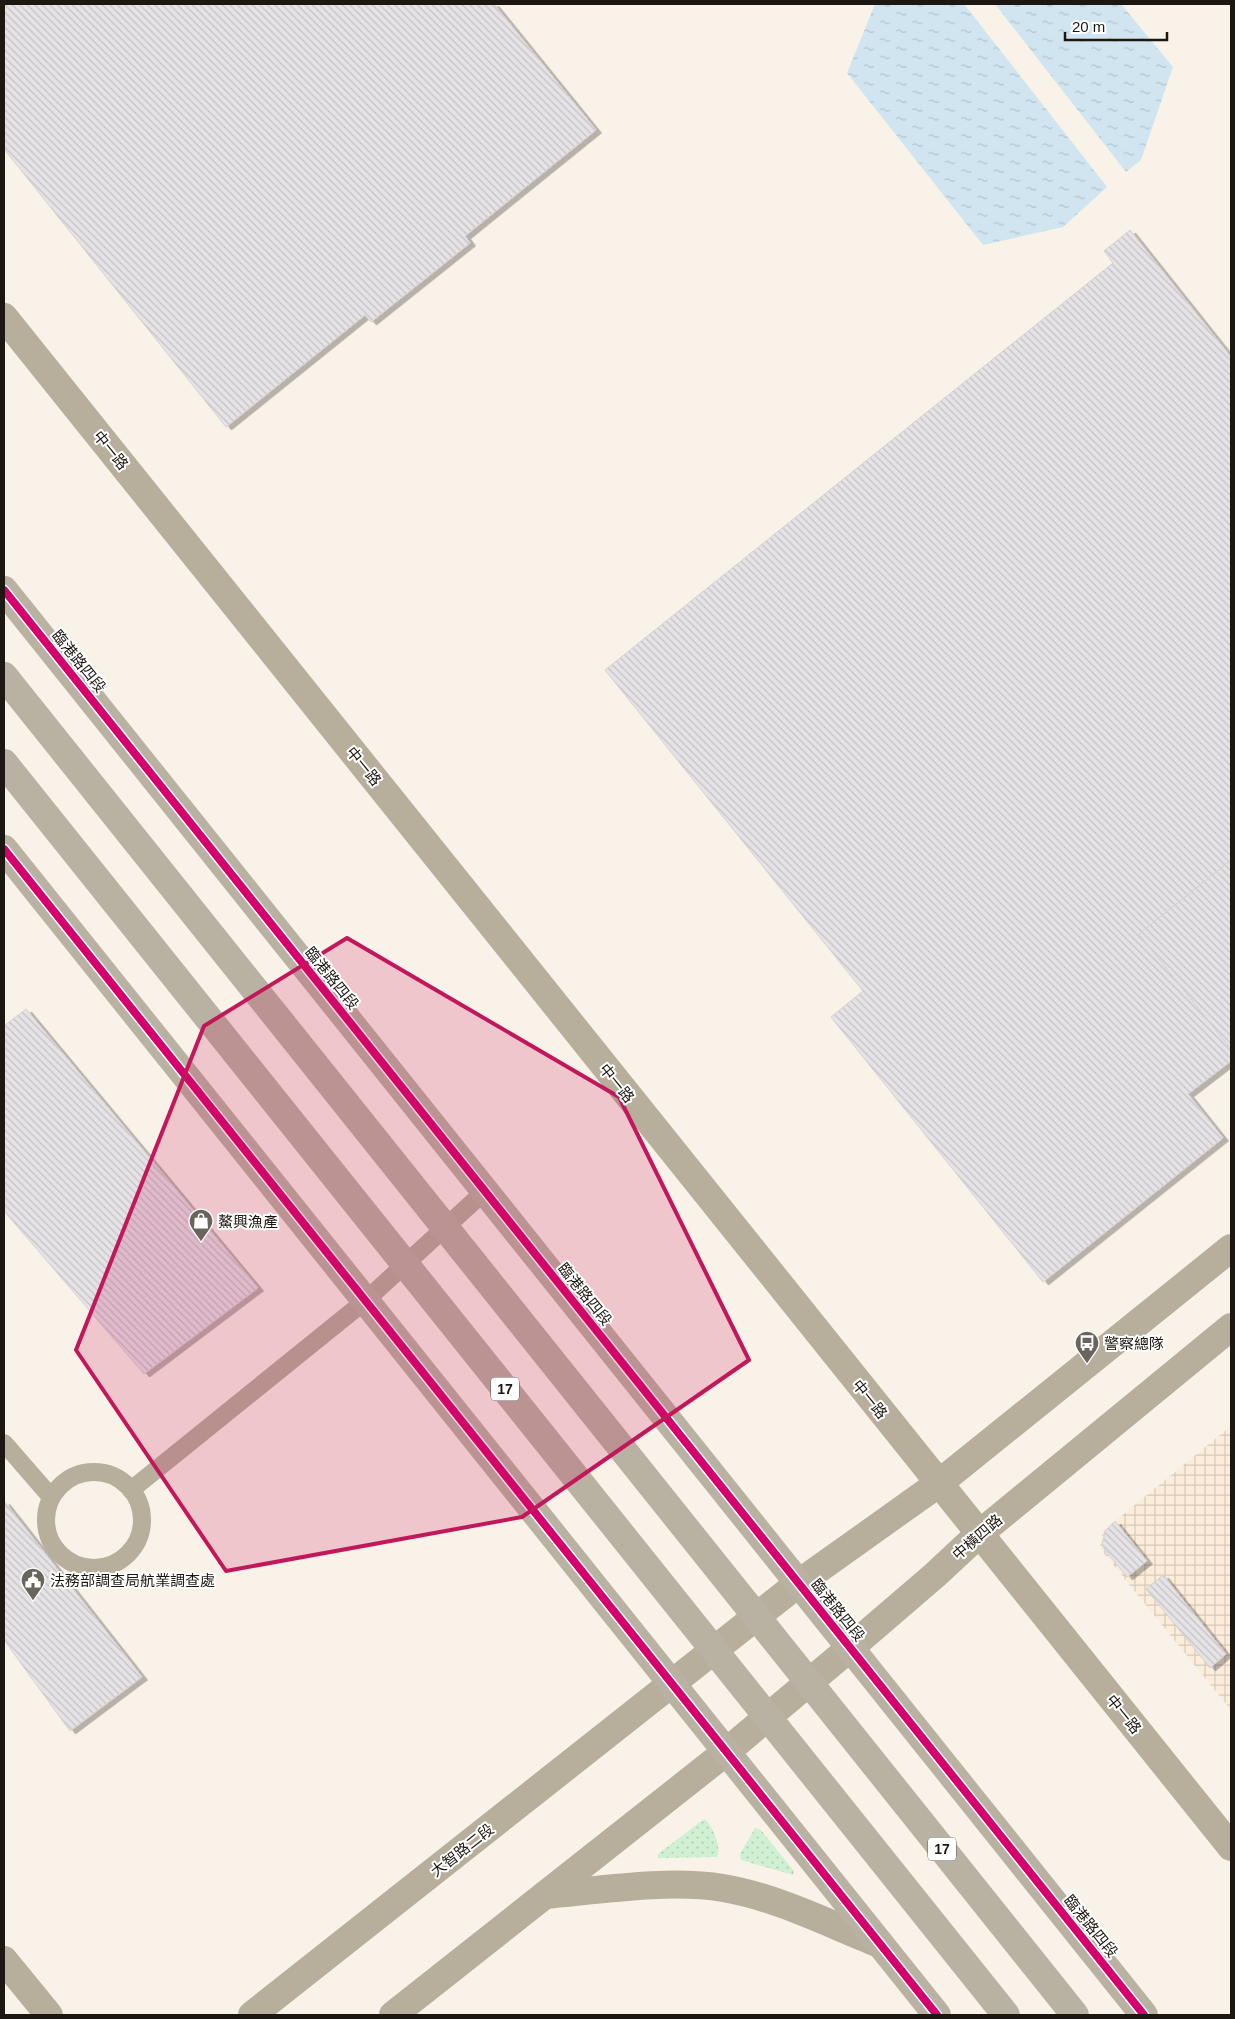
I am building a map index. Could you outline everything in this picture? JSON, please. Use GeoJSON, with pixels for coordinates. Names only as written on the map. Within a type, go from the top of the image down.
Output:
{"type":"FeatureCollection","features":[{"type":"Feature","properties":{"kind":"main road","name":"臨港路四段"},"geometry":{"type":"LineString","coordinates":[[4,590],[1144,2015]]}},
{"type":"Feature","properties":{"kind":"main road","name":"17"},"geometry":{"type":"LineString","coordinates":[[4,676],[1075,2015]]}},
{"type":"Feature","properties":{"kind":"main road","name":"17"},"geometry":{"type":"LineString","coordinates":[[4,763],[1006,2015]]}},
{"type":"Feature","properties":{"kind":"main road"},"geometry":{"type":"LineString","coordinates":[[4,849],[937,2015]]}},
{"type":"Feature","properties":{"kind":"street","name":"中一路"},"geometry":{"type":"LineString","coordinates":[[4,317],[1231,1847]]}},
{"type":"Feature","properties":{"kind":"street"},"geometry":{"type":"LineString","coordinates":[[799,1583],[938,1484],[1231,1248]]}},
{"type":"Feature","properties":{"kind":"street","name":"中橫四路"},"geometry":{"type":"LineString","coordinates":[[726,1752],[935,1575],[979,1534],[1231,1327]]}},
{"type":"Feature","properties":{"kind":"street","name":"大智路二段"},"geometry":{"type":"LineString","coordinates":[[252,2015],[799,1583]]}},
{"type":"Feature","properties":{"kind":"street"},"geometry":{"type":"LineString","coordinates":[[393,2015],[726,1752]]}},
{"type":"Feature","properties":{"kind":"street"},"geometry":{"type":"LineString","coordinates":[[545,1895],[676,1884],[724,1888],[768,1900],[880,1944]]}},
{"type":"Feature","properties":{"kind":"street"},"geometry":{"type":"LineString","coordinates":[[4,1960],[49,2015]]}},
{"type":"Feature","properties":{"kind":"lane"},"geometry":{"type":"LineString","coordinates":[[131,1490],[365,1300],[485,1191]]}},
{"type":"Feature","properties":{"kind":"lane"},"geometry":{"type":"LineString","coordinates":[[4,1442],[51,1497]]}},
{"type":"Feature","properties":{"kind":"lane"},"geometry":{"type":"LineString","coordinates":[[99,1472],[117,1478],[131,1490],[140,1506],[142,1525],[136,1543],[123,1558],[107,1567],[88,1568],[70,1563],[56,1550],[47,1534],[46,1515],[51,1497],[64,1482],[80,1474],[99,1472]]}},
{"type":"Feature","properties":{"kind":"highlighted area"},"geometry":{"type":"Polygon","coordinates":[[[347,938],[619,1097],[749,1360],[522,1517],[226,1571],[76,1350],[204,1026],[347,938]]]}},
{"type":"Feature","properties":{"kind":"shaded area"},"geometry":{"type":"Polygon","coordinates":[[[1231,1426],[1231,1710],[1102,1551],[1100,1545],[1103,1532],[1108,1527],[1231,1426]]]}},
{"type":"Feature","properties":{"kind":"green space"},"geometry":{"type":"Polygon","coordinates":[[[704,1819],[715,1836],[718,1848],[717,1857],[658,1858],[658,1854],[704,1819]]]}},
{"type":"Feature","properties":{"kind":"green space"},"geometry":{"type":"Polygon","coordinates":[[[755,1828],[761,1830],[794,1871],[793,1875],[741,1860],[740,1854],[755,1828]]]}},
{"type":"Feature","properties":{"kind":"water"},"geometry":{"type":"Polygon","coordinates":[[[875,4],[964,4],[1107,187],[1063,227],[983,245],[847,73],[875,4]]]}},
{"type":"Feature","properties":{"kind":"water"},"geometry":{"type":"Polygon","coordinates":[[[995,4],[1121,4],[1173,67],[1141,160],[1126,172],[995,4]]]}},
{"type":"Feature","properties":{"kind":"building"},"geometry":{"type":"Polygon","coordinates":[[[4,4],[494,4],[596,130],[465,236],[470,243],[371,322],[365,315],[226,427],[4,149],[4,4]]]}},
{"type":"Feature","properties":{"kind":"building"},"geometry":{"type":"Polygon","coordinates":[[[1130,230],[1231,357],[1231,860],[1139,934],[1231,1049],[1231,1061],[1188,1094],[1223,1138],[1043,1282],[831,1017],[863,991],[605,670],[1113,263],[1104,251],[1130,230]]]}},
{"type":"Feature","properties":{"kind":"building"},"geometry":{"type":"Polygon","coordinates":[[[1231,860],[1231,1049],[1139,934],[1231,860]]]}},
{"type":"Feature","properties":{"kind":"building"},"geometry":{"type":"Polygon","coordinates":[[[26,1009],[258,1288],[144,1374],[4,1211],[4,1026],[26,1009]]]}},
{"type":"Feature","properties":{"kind":"building"},"geometry":{"type":"Polygon","coordinates":[[[4,1501],[142,1677],[70,1731],[4,1640],[4,1501]]]}},
{"type":"Feature","properties":{"kind":"building"},"geometry":{"type":"Polygon","coordinates":[[[1115,1521],[1147,1561],[1127,1577],[1104,1549],[1102,1543],[1106,1530],[1115,1521]]]}},
{"type":"Feature","properties":{"kind":"building"},"geometry":{"type":"Polygon","coordinates":[[[1163,1575],[1226,1654],[1210,1668],[1146,1589],[1163,1575]]]}},
{"type":"Feature","properties":{"kind":"cycle path"},"geometry":{"type":"LineString","coordinates":[[4,590],[1144,2015]]}},
{"type":"Feature","properties":{"kind":"cycle path"},"geometry":{"type":"LineString","coordinates":[[4,849],[937,2015]]}},
{"type":"Feature","properties":{"kind":"place","name":"鰲興漁產"},"geometry":{"type":"Point","coordinates":[201,1242]}},
{"type":"Feature","properties":{"kind":"place","name":"警察總隊"},"geometry":{"type":"Point","coordinates":[1087,1364]}},
{"type":"Feature","properties":{"kind":"place","name":"法務部調查局航業調查處"},"geometry":{"type":"Point","coordinates":[33,1601]}}]}
